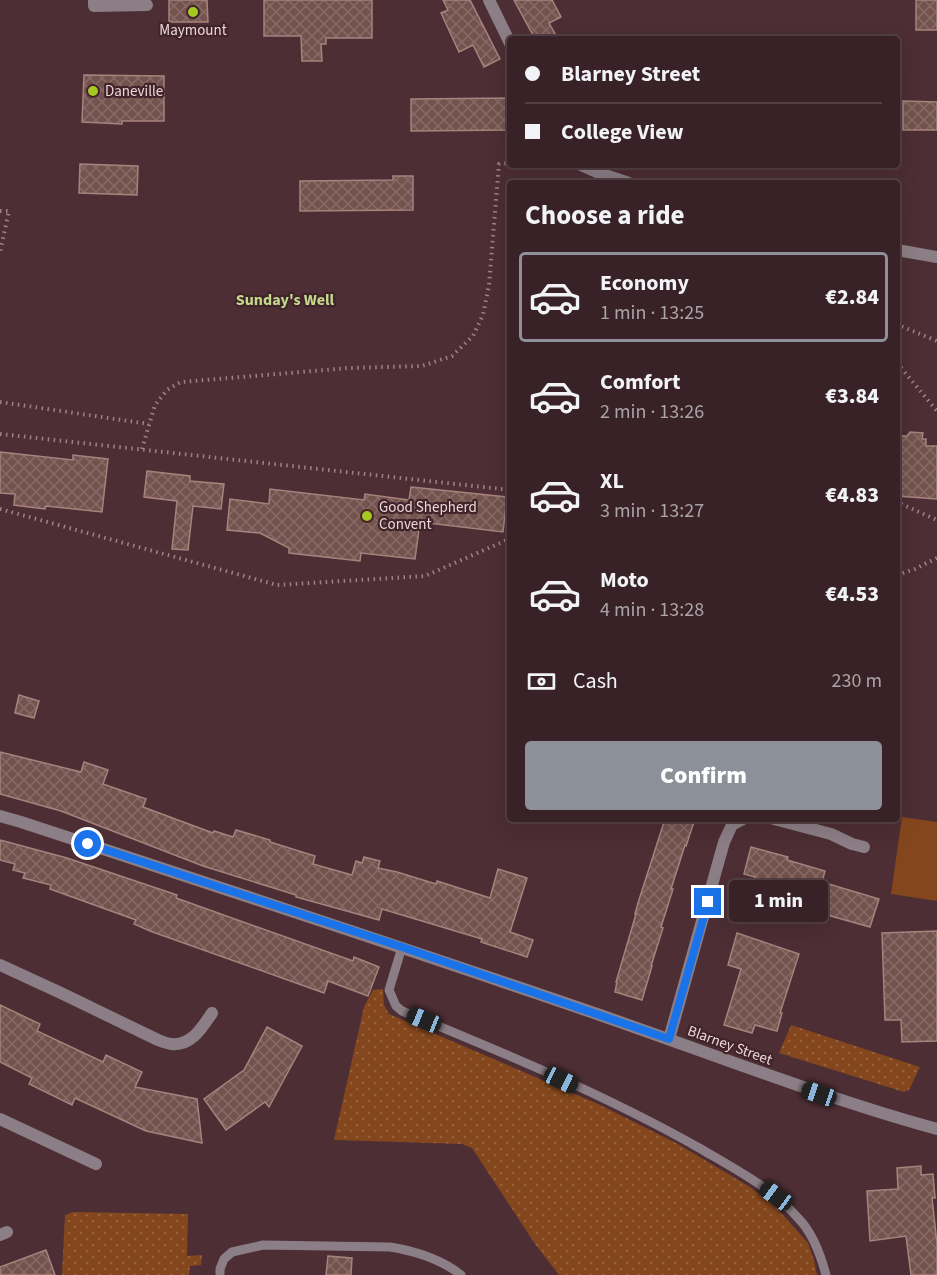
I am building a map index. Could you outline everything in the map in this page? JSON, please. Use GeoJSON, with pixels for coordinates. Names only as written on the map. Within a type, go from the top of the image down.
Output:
{"type":"FeatureCollection","features":[{"type":"Feature","properties":{"kind":"street"},"geometry":{"type":"LineString","coordinates":[[489,0],[507,37]]}},
{"type":"Feature","properties":{"kind":"street"},"geometry":{"type":"LineString","coordinates":[[94,3],[147,5]]}},
{"type":"Feature","properties":{"kind":"street"},"geometry":{"type":"LineString","coordinates":[[588,168],[620,180]]}},
{"type":"Feature","properties":{"kind":"street"},"geometry":{"type":"LineString","coordinates":[[900,251],[937,257]]}},
{"type":"Feature","properties":{"kind":"street","name":"Blarney Street"},"geometry":{"type":"LineString","coordinates":[[0,816],[402,947],[669,1039],[819,1094],[937,1130]]}},
{"type":"Feature","properties":{"kind":"street"},"geometry":{"type":"LineString","coordinates":[[669,1039],[724,842],[732,825],[738,822]]}},
{"type":"Feature","properties":{"kind":"street"},"geometry":{"type":"LineString","coordinates":[[785,822],[831,834],[864,847]]}},
{"type":"Feature","properties":{"kind":"street"},"geometry":{"type":"LineString","coordinates":[[0,965],[158,1040],[174,1045],[186,1042],[197,1035],[212,1013]]}},
{"type":"Feature","properties":{"kind":"street"},"geometry":{"type":"LineString","coordinates":[[0,1119],[96,1164]]}},
{"type":"Feature","properties":{"kind":"lane"},"geometry":{"type":"LineString","coordinates":[[402,947],[389,990],[396,1006],[402,1011],[542,1071],[656,1124],[753,1180],[776,1196],[802,1222],[818,1252],[826,1275]]}},
{"type":"Feature","properties":{"kind":"lane"},"geometry":{"type":"LineString","coordinates":[[220,1275],[224,1258],[232,1252],[263,1245],[390,1247],[426,1256],[457,1273]]}},
{"type":"Feature","properties":{"kind":"path"},"geometry":{"type":"LineString","coordinates":[[142,448],[155,405],[167,390],[182,382],[349,368],[422,366],[452,356],[473,336],[483,315],[489,285],[499,164],[507,163]]}},
{"type":"Feature","properties":{"kind":"path"},"geometry":{"type":"LineString","coordinates":[[0,211],[9,211],[0,252]]}},
{"type":"Feature","properties":{"kind":"path"},"geometry":{"type":"LineString","coordinates":[[900,325],[937,341]]}},
{"type":"Feature","properties":{"kind":"path"},"geometry":{"type":"LineString","coordinates":[[900,367],[937,411]]}},
{"type":"Feature","properties":{"kind":"path"},"geometry":{"type":"LineString","coordinates":[[0,402],[148,424]]}},
{"type":"Feature","properties":{"kind":"path"},"geometry":{"type":"LineString","coordinates":[[0,434],[507,490]]}},
{"type":"Feature","properties":{"kind":"path"},"geometry":{"type":"LineString","coordinates":[[901,504],[937,520]]}},
{"type":"Feature","properties":{"kind":"path"},"geometry":{"type":"LineString","coordinates":[[0,509],[278,585],[425,576],[507,540]]}},
{"type":"Feature","properties":{"kind":"path"},"geometry":{"type":"LineString","coordinates":[[900,573],[915,569],[937,558]]}},
{"type":"Feature","properties":{"kind":"shaded area"},"geometry":{"type":"Polygon","coordinates":[[[902,817],[937,822],[937,901],[891,894],[902,817]]]}},
{"type":"Feature","properties":{"kind":"shaded area"},"geometry":{"type":"Polygon","coordinates":[[[383,989],[384,1005],[389,1014],[598,1104],[676,1143],[750,1187],[776,1207],[808,1243],[817,1275],[559,1275],[535,1244],[472,1148],[462,1144],[334,1140],[364,1007],[373,990],[383,989]]]}},
{"type":"Feature","properties":{"kind":"shaded area"},"geometry":{"type":"Polygon","coordinates":[[[791,1025],[920,1067],[909,1090],[904,1092],[779,1053],[791,1025]]]}},
{"type":"Feature","properties":{"kind":"shaded area"},"geometry":{"type":"Polygon","coordinates":[[[73,1212],[188,1214],[187,1256],[202,1255],[201,1265],[190,1266],[189,1275],[62,1275],[65,1215],[73,1212]]]}},
{"type":"Feature","properties":{"kind":"building","name":"Maymount"},"geometry":{"type":"Polygon","coordinates":[[[169,0],[207,0],[208,22],[169,22],[169,0]]]}},
{"type":"Feature","properties":{"kind":"building"},"geometry":{"type":"Polygon","coordinates":[[[264,0],[372,0],[372,38],[326,38],[326,44],[321,44],[322,61],[302,61],[301,36],[264,36],[264,0]]]}},
{"type":"Feature","properties":{"kind":"building"},"geometry":{"type":"Polygon","coordinates":[[[443,0],[470,0],[500,59],[484,67],[473,45],[459,52],[441,13],[448,10],[443,0]]]}},
{"type":"Feature","properties":{"kind":"building"},"geometry":{"type":"Polygon","coordinates":[[[514,0],[552,0],[561,17],[549,23],[556,36],[533,36],[514,0]]]}},
{"type":"Feature","properties":{"kind":"building"},"geometry":{"type":"Polygon","coordinates":[[[916,0],[937,0],[937,30],[916,30],[916,0]]]}},
{"type":"Feature","properties":{"kind":"building"},"geometry":{"type":"Polygon","coordinates":[[[84,75],[164,76],[164,121],[122,121],[122,124],[82,122],[84,75]]]}},
{"type":"Feature","properties":{"kind":"building"},"geometry":{"type":"Polygon","coordinates":[[[507,98],[507,130],[411,131],[411,99],[507,98]]]}},
{"type":"Feature","properties":{"kind":"building"},"geometry":{"type":"Polygon","coordinates":[[[903,101],[937,102],[937,130],[903,130],[903,101]]]}},
{"type":"Feature","properties":{"kind":"building"},"geometry":{"type":"Polygon","coordinates":[[[80,164],[138,166],[137,195],[79,193],[80,164]]]}},
{"type":"Feature","properties":{"kind":"building"},"geometry":{"type":"Polygon","coordinates":[[[393,176],[413,176],[413,210],[300,211],[300,181],[393,180],[393,176]]]}},
{"type":"Feature","properties":{"kind":"building"},"geometry":{"type":"Polygon","coordinates":[[[910,432],[923,433],[922,439],[926,439],[926,446],[937,446],[937,499],[900,496],[900,436],[907,436],[910,432]]]}},
{"type":"Feature","properties":{"kind":"building"},"geometry":{"type":"Polygon","coordinates":[[[0,452],[73,460],[73,455],[108,459],[102,512],[14,505],[15,494],[0,493],[0,452]]]}},
{"type":"Feature","properties":{"kind":"building"},"geometry":{"type":"Polygon","coordinates":[[[147,471],[190,476],[190,481],[224,484],[221,509],[193,506],[188,550],[172,549],[177,501],[144,497],[147,471]]]}},
{"type":"Feature","properties":{"kind":"building","name":"Good Shepherd Convent"},"geometry":{"type":"Polygon","coordinates":[[[411,487],[507,497],[503,532],[420,522],[415,559],[361,553],[360,561],[289,553],[289,548],[260,533],[227,530],[230,499],[269,504],[270,489],[364,500],[365,494],[409,500],[411,487]]]}},
{"type":"Feature","properties":{"kind":"building"},"geometry":{"type":"Polygon","coordinates":[[[19,695],[39,701],[34,718],[15,713],[19,695]]]}},
{"type":"Feature","properties":{"kind":"building"},"geometry":{"type":"Polygon","coordinates":[[[0,752],[81,772],[84,762],[108,770],[103,784],[146,799],[143,807],[213,833],[214,831],[233,837],[236,830],[270,840],[270,842],[315,856],[313,864],[352,875],[356,861],[362,863],[364,857],[380,861],[378,868],[436,884],[437,881],[490,898],[498,869],[527,878],[510,932],[533,940],[527,957],[481,942],[482,939],[382,909],[379,920],[296,897],[296,895],[203,866],[61,811],[0,794],[0,752]]]}},
{"type":"Feature","properties":{"kind":"building"},"geometry":{"type":"Polygon","coordinates":[[[664,822],[694,822],[671,889],[673,889],[661,927],[663,928],[642,1000],[615,992],[638,903],[664,822]]]}},
{"type":"Feature","properties":{"kind":"building"},"geometry":{"type":"Polygon","coordinates":[[[0,840],[67,858],[177,895],[176,898],[353,961],[354,957],[379,967],[368,996],[328,981],[324,993],[150,931],[134,924],[136,920],[50,889],[51,885],[23,878],[25,873],[13,870],[15,864],[0,860],[0,840]]]}},
{"type":"Feature","properties":{"kind":"building"},"geometry":{"type":"Polygon","coordinates":[[[751,847],[788,857],[787,860],[825,871],[822,882],[879,899],[870,927],[777,901],[773,914],[746,906],[755,877],[744,874],[751,847]]]}},
{"type":"Feature","properties":{"kind":"building"},"geometry":{"type":"Polygon","coordinates":[[[937,931],[937,1041],[902,1042],[901,1020],[885,1020],[882,933],[937,931]]]}},
{"type":"Feature","properties":{"kind":"building"},"geometry":{"type":"Polygon","coordinates":[[[737,933],[799,954],[780,1013],[782,1013],[777,1031],[755,1025],[752,1033],[724,1025],[741,969],[728,965],[737,933]]]}},
{"type":"Feature","properties":{"kind":"building"},"geometry":{"type":"Polygon","coordinates":[[[0,1005],[40,1024],[37,1031],[103,1062],[106,1055],[142,1072],[135,1087],[197,1099],[202,1143],[146,1131],[75,1098],[72,1105],[29,1084],[32,1078],[0,1062],[0,1005]]]}},
{"type":"Feature","properties":{"kind":"building"},"geometry":{"type":"Polygon","coordinates":[[[267,1027],[302,1046],[269,1107],[265,1102],[226,1130],[204,1099],[244,1070],[267,1027]]]}},
{"type":"Feature","properties":{"kind":"building"},"geometry":{"type":"Polygon","coordinates":[[[921,1166],[921,1175],[933,1174],[935,1198],[932,1198],[937,1244],[937,1275],[911,1275],[906,1236],[870,1241],[867,1191],[898,1189],[897,1168],[921,1166]]]}},
{"type":"Feature","properties":{"kind":"building"},"geometry":{"type":"Polygon","coordinates":[[[46,1250],[55,1275],[0,1275],[0,1267],[46,1250]]]}},
{"type":"Feature","properties":{"kind":"building"},"geometry":{"type":"Polygon","coordinates":[[[328,1256],[352,1258],[351,1275],[326,1275],[328,1256]]]}},
{"type":"Feature","properties":{"kind":"place","name":"Maymount"},"geometry":{"type":"Point","coordinates":[193,12]}},
{"type":"Feature","properties":{"kind":"place","name":"Daneville"},"geometry":{"type":"Point","coordinates":[93,91]}},
{"type":"Feature","properties":{"kind":"place","name":"Good Shepherd Convent"},"geometry":{"type":"Point","coordinates":[367,516]}},
{"type":"Feature","properties":{"kind":"district","name":"Sunday's Well"},"geometry":{"type":"Point","coordinates":[285,299]}},
{"type":"Feature","properties":{"kind":"route"},"geometry":{"type":"LineString","coordinates":[[88,844],[402,947],[669,1039],[708,902]]}}]}
